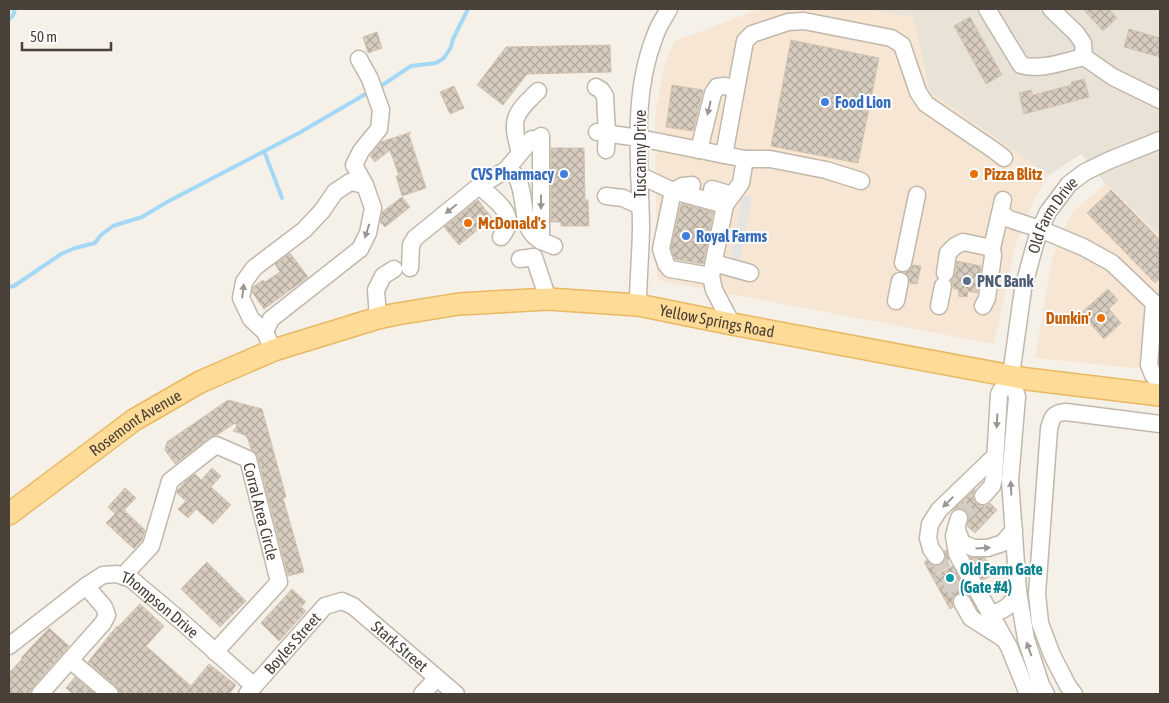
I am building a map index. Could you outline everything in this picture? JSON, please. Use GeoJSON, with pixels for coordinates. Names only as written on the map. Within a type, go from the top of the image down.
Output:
{"type":"FeatureCollection","features":[{"type":"Feature","properties":{"kind":"main road","name":"Yellow Springs Road"},"geometry":{"type":"LineString","coordinates":[[269,341],[398,314],[459,304],[548,298],[638,305],[1027,379],[1160,395]]}},
{"type":"Feature","properties":{"kind":"main road","name":"Rosemont Avenue"},"geometry":{"type":"LineString","coordinates":[[9,514],[134,420],[269,341]]}},
{"type":"Feature","properties":{"kind":"street","name":"Tuscanny Drive"},"geometry":{"type":"LineString","coordinates":[[638,305],[640,206],[638,116],[644,74],[654,37],[668,9]]}},
{"type":"Feature","properties":{"kind":"street"},"geometry":{"type":"LineString","coordinates":[[987,9],[1021,64],[1027,67],[1040,67],[1084,58],[1113,77],[1160,100]]}},
{"type":"Feature","properties":{"kind":"street"},"geometry":{"type":"LineString","coordinates":[[1051,9],[1076,33],[1083,43],[1084,58]]}},
{"type":"Feature","properties":{"kind":"street"},"geometry":{"type":"LineString","coordinates":[[724,155],[745,41],[752,34],[788,22],[804,21],[892,38],[902,45],[918,92],[926,104],[1004,158]]}},
{"type":"Feature","properties":{"kind":"street"},"geometry":{"type":"LineString","coordinates":[[269,341],[272,319],[360,249],[368,233],[373,208],[365,185],[354,166],[361,151],[379,129],[380,110],[370,79],[359,59]]}},
{"type":"Feature","properties":{"kind":"street"},"geometry":{"type":"LineString","coordinates":[[596,87],[605,96],[603,139],[638,138],[745,159],[770,159],[826,170],[861,180]]}},
{"type":"Feature","properties":{"kind":"street"},"geometry":{"type":"LineString","coordinates":[[699,150],[712,93],[717,87],[736,88]]}},
{"type":"Feature","properties":{"kind":"street"},"geometry":{"type":"LineString","coordinates":[[520,152],[514,123],[522,106],[538,91]]}},
{"type":"Feature","properties":{"kind":"street"},"geometry":{"type":"LineString","coordinates":[[378,318],[376,290],[383,276],[402,268],[415,238],[479,186],[506,170],[520,152],[536,138],[548,244]]}},
{"type":"Feature","properties":{"kind":"street","name":"Old Farm Drive"},"geometry":{"type":"LineString","coordinates":[[1011,375],[1023,289],[1040,229],[1048,212],[1069,184],[1086,172],[1160,140]]}},
{"type":"Feature","properties":{"kind":"street"},"geometry":{"type":"LineString","coordinates":[[732,324],[714,290],[712,270],[729,200],[741,183],[745,159]]}},
{"type":"Feature","properties":{"kind":"street"},"geometry":{"type":"LineString","coordinates":[[506,170],[513,173],[518,180],[530,231],[548,244]]}},
{"type":"Feature","properties":{"kind":"street"},"geometry":{"type":"LineString","coordinates":[[639,175],[673,191],[729,200]]}},
{"type":"Feature","properties":{"kind":"street"},"geometry":{"type":"LineString","coordinates":[[269,341],[251,319],[241,298],[244,282],[254,268],[304,230],[322,212],[335,192],[350,182],[365,185]]}},
{"type":"Feature","properties":{"kind":"street"},"geometry":{"type":"LineString","coordinates":[[479,186],[503,207],[506,213],[508,226],[501,237]]}},
{"type":"Feature","properties":{"kind":"street"},"geometry":{"type":"LineString","coordinates":[[673,191],[683,186],[692,186]]}},
{"type":"Feature","properties":{"kind":"street"},"geometry":{"type":"LineString","coordinates":[[712,190],[729,200]]}},
{"type":"Feature","properties":{"kind":"street"},"geometry":{"type":"LineString","coordinates":[[673,191],[661,250],[670,269],[750,273]]}},
{"type":"Feature","properties":{"kind":"street"},"geometry":{"type":"LineString","coordinates":[[903,263],[917,195]]}},
{"type":"Feature","properties":{"kind":"street"},"geometry":{"type":"LineString","coordinates":[[606,196],[623,198],[640,206]]}},
{"type":"Feature","properties":{"kind":"street"},"geometry":{"type":"LineString","coordinates":[[984,306],[987,298],[993,256],[992,248],[1002,206],[1009,220],[1040,229],[1082,247],[1112,263],[1154,303],[1150,365],[1153,375],[1160,383]]}},
{"type":"Feature","properties":{"kind":"street"},"geometry":{"type":"LineString","coordinates":[[939,306],[948,253],[955,246],[963,242],[992,248]]}},
{"type":"Feature","properties":{"kind":"street"},"geometry":{"type":"LineString","coordinates":[[548,244],[527,258],[548,298]]}},
{"type":"Feature","properties":{"kind":"street"},"geometry":{"type":"LineString","coordinates":[[896,301],[900,281]]}},
{"type":"Feature","properties":{"kind":"street"},"geometry":{"type":"LineString","coordinates":[[983,496],[992,486],[994,478],[999,394],[1011,375]]}},
{"type":"Feature","properties":{"kind":"street"},"geometry":{"type":"LineString","coordinates":[[1011,375],[1017,397],[1010,480],[1018,591],[1026,639],[1046,694]]}},
{"type":"Feature","properties":{"kind":"street"},"geometry":{"type":"LineString","coordinates":[[1074,694],[1052,655],[1040,623],[1037,594],[1049,429],[1052,418],[1058,413],[1066,412],[1160,424]]}},
{"type":"Feature","properties":{"kind":"street","name":"Corral Area Circle"},"geometry":{"type":"LineString","coordinates":[[123,576],[151,546],[170,481],[216,445],[248,459],[279,582],[215,652]]}},
{"type":"Feature","properties":{"kind":"street"},"geometry":{"type":"LineString","coordinates":[[936,556],[931,549],[928,538],[930,524],[939,510],[995,456]]}},
{"type":"Feature","properties":{"kind":"street"},"geometry":{"type":"LineString","coordinates":[[1014,530],[1003,542],[988,548],[974,548],[962,543],[958,523],[954,536],[958,554],[1004,639],[1028,694]]}},
{"type":"Feature","properties":{"kind":"street","name":"Thompson Drive"},"geometry":{"type":"LineString","coordinates":[[9,646],[86,586],[103,575],[118,574],[131,579],[181,621],[215,652],[251,690]]}},
{"type":"Feature","properties":{"kind":"street"},"geometry":{"type":"LineString","coordinates":[[40,694],[103,623],[107,615],[104,607],[86,586]]}},
{"type":"Feature","properties":{"kind":"street"},"geometry":{"type":"LineString","coordinates":[[989,611],[994,613],[1003,611],[1012,602],[1018,591]]}},
{"type":"Feature","properties":{"kind":"street","name":"Stark Street"},"geometry":{"type":"LineString","coordinates":[[342,601],[353,606],[456,694]]}},
{"type":"Feature","properties":{"kind":"street","name":"Boyles Street"},"geometry":{"type":"LineString","coordinates":[[251,690],[325,606],[342,601]]}},
{"type":"Feature","properties":{"kind":"street"},"geometry":{"type":"LineString","coordinates":[[962,602],[971,618],[1004,639]]}},
{"type":"Feature","properties":{"kind":"street"},"geometry":{"type":"LineString","coordinates":[[70,660],[110,694]]}},
{"type":"Feature","properties":{"kind":"street"},"geometry":{"type":"LineString","coordinates":[[422,694],[437,678]]}},
{"type":"Feature","properties":{"kind":"shaded area"},"geometry":{"type":"Polygon","coordinates":[[[760,9],[863,9],[913,17],[930,92],[1049,175],[1034,200],[1015,247],[994,344],[661,281],[657,277],[655,116],[664,65],[675,41],[760,9]]]}},
{"type":"Feature","properties":{"kind":"shaded area"},"geometry":{"type":"Polygon","coordinates":[[[863,9],[1160,9],[1160,235],[1106,184],[1081,154],[1049,175],[930,92],[913,17],[863,9]]]}},
{"type":"Feature","properties":{"kind":"shaded area"},"geometry":{"type":"Polygon","coordinates":[[[1106,184],[1160,235],[1160,367],[1133,368],[1035,358],[1052,258],[1064,228],[1073,211],[1106,184]]]}},
{"type":"Feature","properties":{"kind":"shaded area"},"geometry":{"type":"Polygon","coordinates":[[[749,195],[752,198],[739,266],[730,263],[742,197],[749,195]]]}},
{"type":"Feature","properties":{"kind":"building"},"geometry":{"type":"Polygon","coordinates":[[[1083,9],[1109,9],[1117,18],[1103,31],[1083,9]]]}},
{"type":"Feature","properties":{"kind":"building"},"geometry":{"type":"Polygon","coordinates":[[[970,17],[1002,75],[986,84],[954,26],[970,17]]]}},
{"type":"Feature","properties":{"kind":"building"},"geometry":{"type":"Polygon","coordinates":[[[1129,29],[1160,38],[1160,57],[1124,47],[1129,29]]]}},
{"type":"Feature","properties":{"kind":"building"},"geometry":{"type":"Polygon","coordinates":[[[377,32],[382,48],[368,53],[363,37],[377,32]]]}},
{"type":"Feature","properties":{"kind":"building","name":"Food Lion"},"geometry":{"type":"Polygon","coordinates":[[[791,40],[879,58],[858,163],[771,146],[791,40]]]}},
{"type":"Feature","properties":{"kind":"building"},"geometry":{"type":"Polygon","coordinates":[[[610,45],[611,72],[527,74],[503,105],[477,85],[506,47],[610,45]]]}},
{"type":"Feature","properties":{"kind":"building"},"geometry":{"type":"Polygon","coordinates":[[[1084,79],[1089,97],[1024,114],[1019,93],[1031,90],[1033,95],[1072,85],[1071,82],[1084,79]]]}},
{"type":"Feature","properties":{"kind":"building"},"geometry":{"type":"Polygon","coordinates":[[[672,85],[703,90],[693,131],[666,127],[672,85]]]}},
{"type":"Feature","properties":{"kind":"building"},"geometry":{"type":"Polygon","coordinates":[[[454,86],[464,108],[450,114],[440,92],[454,86]]]}},
{"type":"Feature","properties":{"kind":"building"},"geometry":{"type":"Polygon","coordinates":[[[411,132],[409,135],[426,188],[402,196],[396,176],[399,176],[390,150],[375,162],[370,156],[381,142],[411,132]]]}},
{"type":"Feature","properties":{"kind":"building","name":"CVS Pharmacy"},"geometry":{"type":"Polygon","coordinates":[[[551,148],[584,148],[585,200],[588,200],[589,226],[561,226],[561,222],[551,222],[551,148]]]}},
{"type":"Feature","properties":{"kind":"building"},"geometry":{"type":"Polygon","coordinates":[[[1111,190],[1160,240],[1160,279],[1155,283],[1087,213],[1111,190]]]}},
{"type":"Feature","properties":{"kind":"building"},"geometry":{"type":"Polygon","coordinates":[[[402,197],[410,207],[385,227],[380,222],[382,212],[402,197]]]}},
{"type":"Feature","properties":{"kind":"building","name":"McDonald's"},"geometry":{"type":"Polygon","coordinates":[[[478,200],[492,218],[459,245],[444,227],[478,200]]]}},
{"type":"Feature","properties":{"kind":"building","name":"Royal Farms"},"geometry":{"type":"Polygon","coordinates":[[[681,204],[713,212],[703,264],[675,259],[671,248],[681,204]]]}},
{"type":"Feature","properties":{"kind":"building"},"geometry":{"type":"Polygon","coordinates":[[[290,253],[308,277],[264,309],[252,292],[253,287],[280,272],[275,264],[290,253]]]}},
{"type":"Feature","properties":{"kind":"building","name":"PNC Bank"},"geometry":{"type":"Polygon","coordinates":[[[957,261],[981,266],[977,293],[968,291],[967,297],[958,296],[959,290],[953,288],[951,281],[955,275],[957,261]]]}},
{"type":"Feature","properties":{"kind":"building"},"geometry":{"type":"Polygon","coordinates":[[[913,265],[921,266],[917,284],[910,283],[909,277],[905,273],[913,265]]]}},
{"type":"Feature","properties":{"kind":"building","name":"Dunkin'"},"geometry":{"type":"Polygon","coordinates":[[[1108,289],[1118,300],[1109,309],[1121,323],[1104,339],[1081,313],[1108,289]]]}},
{"type":"Feature","properties":{"kind":"building"},"geometry":{"type":"Polygon","coordinates":[[[228,400],[262,409],[286,497],[283,498],[304,572],[288,576],[258,457],[251,449],[245,435],[233,431],[237,426],[235,423],[217,435],[210,437],[175,464],[165,450],[167,442],[228,400]]]}},
{"type":"Feature","properties":{"kind":"building"},"geometry":{"type":"Polygon","coordinates":[[[212,468],[221,476],[211,487],[231,505],[213,524],[196,509],[188,518],[178,509],[186,501],[177,493],[186,481],[195,474],[201,480],[212,468]]]}},
{"type":"Feature","properties":{"kind":"building"},"geometry":{"type":"Polygon","coordinates":[[[125,488],[136,498],[124,510],[145,530],[142,540],[134,549],[106,523],[115,514],[108,507],[125,488]]]}},
{"type":"Feature","properties":{"kind":"building","name":"Old Farm Gate (Gate #4)"},"geometry":{"type":"Polygon","coordinates":[[[975,489],[973,494],[976,503],[986,506],[990,503],[997,510],[975,533],[967,526],[969,516],[966,511],[961,508],[953,510],[975,489]]]}},
{"type":"Feature","properties":{"kind":"building"},"geometry":{"type":"Polygon","coordinates":[[[946,550],[949,560],[933,577],[953,566],[968,594],[963,592],[953,597],[953,607],[950,609],[924,562],[927,560],[936,566],[941,564],[945,560],[944,551],[946,550]]]}},
{"type":"Feature","properties":{"kind":"building"},"geometry":{"type":"Polygon","coordinates":[[[970,557],[985,558],[994,574],[983,580],[970,557]]]}},
{"type":"Feature","properties":{"kind":"building"},"geometry":{"type":"Polygon","coordinates":[[[207,562],[246,601],[220,627],[181,589],[207,562]]]}},
{"type":"Feature","properties":{"kind":"building"},"geometry":{"type":"Polygon","coordinates":[[[292,589],[306,602],[301,607],[306,611],[279,641],[261,623],[292,589]]]}},
{"type":"Feature","properties":{"kind":"building"},"geometry":{"type":"Polygon","coordinates":[[[140,604],[164,626],[146,646],[191,686],[209,664],[236,685],[229,694],[120,694],[116,686],[88,662],[117,626],[140,604]]]}},
{"type":"Feature","properties":{"kind":"building"},"geometry":{"type":"Polygon","coordinates":[[[49,628],[69,646],[28,694],[9,694],[9,673],[49,628]]]}},
{"type":"Feature","properties":{"kind":"building"},"geometry":{"type":"Polygon","coordinates":[[[75,677],[95,694],[73,694],[66,688],[75,677]]]}},
{"type":"Feature","properties":{"kind":"waterway"},"geometry":{"type":"LineString","coordinates":[[9,19],[13,16],[15,9]]}},
{"type":"Feature","properties":{"kind":"waterway"},"geometry":{"type":"LineString","coordinates":[[378,88],[411,66],[436,63],[444,58],[468,9]]}},
{"type":"Feature","properties":{"kind":"waterway"},"geometry":{"type":"LineString","coordinates":[[9,287],[14,286],[61,254],[95,243],[101,235],[113,226],[142,217],[299,133],[369,92]]}},
{"type":"Feature","properties":{"kind":"waterway"},"geometry":{"type":"LineString","coordinates":[[264,151],[282,198]]}},
{"type":"Feature","properties":{"kind":"tunnel"},"geometry":{"type":"LineString","coordinates":[[959,518],[983,496]]}},
{"type":"Feature","properties":{"kind":"tunnel"},"geometry":{"type":"LineString","coordinates":[[936,556],[962,602]]}},
{"type":"Feature","properties":{"kind":"place","name":"Food Lion"},"geometry":{"type":"Point","coordinates":[825,102]}},
{"type":"Feature","properties":{"kind":"place","name":"CVS Pharmacy"},"geometry":{"type":"Point","coordinates":[564,174]}},
{"type":"Feature","properties":{"kind":"place","name":"Pizza Blitz"},"geometry":{"type":"Point","coordinates":[974,174]}},
{"type":"Feature","properties":{"kind":"place","name":"McDonald's"},"geometry":{"type":"Point","coordinates":[468,223]}},
{"type":"Feature","properties":{"kind":"place","name":"Royal Farms"},"geometry":{"type":"Point","coordinates":[686,236]}},
{"type":"Feature","properties":{"kind":"place","name":"PNC Bank"},"geometry":{"type":"Point","coordinates":[967,281]}},
{"type":"Feature","properties":{"kind":"place","name":"Dunkin'"},"geometry":{"type":"Point","coordinates":[1101,318]}},
{"type":"Feature","properties":{"kind":"place","name":"Old Farm Gate (Gate #4)"},"geometry":{"type":"Point","coordinates":[950,578]}}]}
